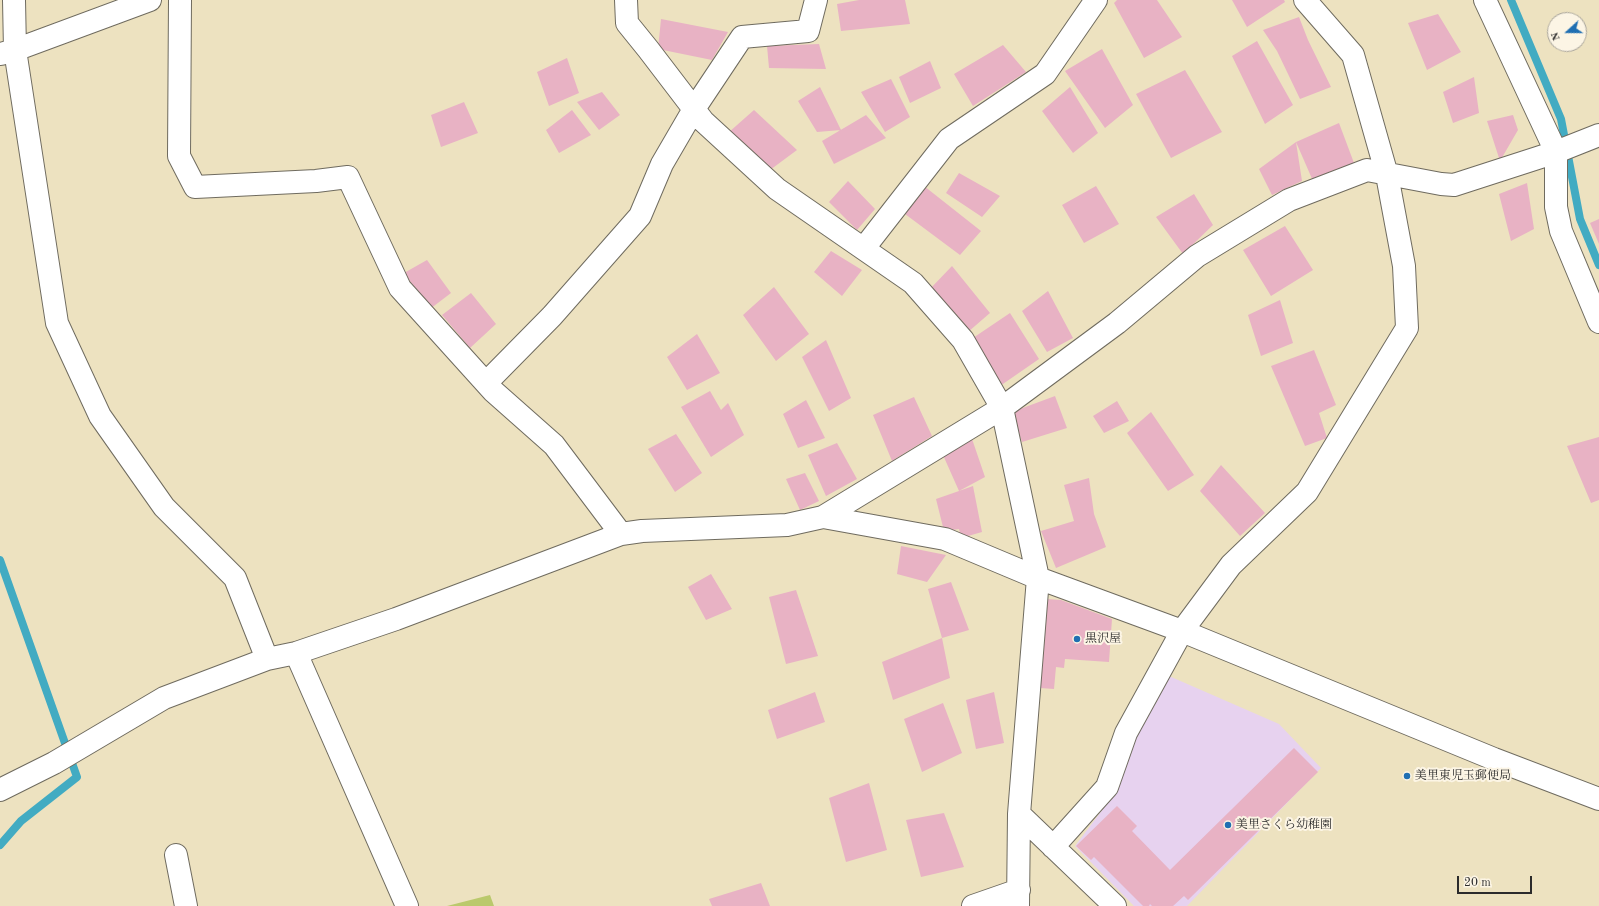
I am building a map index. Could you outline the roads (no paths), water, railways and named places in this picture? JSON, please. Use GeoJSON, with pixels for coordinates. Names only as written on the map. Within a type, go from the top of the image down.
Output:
{"type":"FeatureCollection","features":[{"type":"Feature","properties":{"kind":"street"},"geometry":{"type":"LineString","coordinates":[[14,0],[7,52],[57,323],[100,416],[164,506],[235,578],[267,659]]}},
{"type":"Feature","properties":{"kind":"street"},"geometry":{"type":"LineString","coordinates":[[7,52],[150,0]]}},
{"type":"Feature","properties":{"kind":"street"},"geometry":{"type":"LineString","coordinates":[[180,0],[179,156],[195,187],[316,181],[348,177],[400,288],[493,391],[554,445],[621,534]]}},
{"type":"Feature","properties":{"kind":"street"},"geometry":{"type":"LineString","coordinates":[[626,0],[626,23],[704,122],[777,189],[913,283],[963,340],[1002,408],[1038,578],[1019,814],[1018,898],[974,906]]}},
{"type":"Feature","properties":{"kind":"street"},"geometry":{"type":"LineString","coordinates":[[486,383],[552,316],[640,216],[662,164],[694,109],[742,36],[808,31],[816,0]]}},
{"type":"Feature","properties":{"kind":"street"},"geometry":{"type":"LineString","coordinates":[[864,248],[949,139],[1045,74],[1096,0]]}},
{"type":"Feature","properties":{"kind":"street"},"geometry":{"type":"LineString","coordinates":[[1053,847],[1107,787],[1126,733],[1182,631],[1231,565],[1307,492],[1407,328],[1404,266],[1387,175],[1352,55],[1305,0]]}},
{"type":"Feature","properties":{"kind":"street"},"geometry":{"type":"LineString","coordinates":[[1486,0],[1556,152],[1556,207],[1561,231],[1599,322]]}},
{"type":"Feature","properties":{"kind":"street"},"geometry":{"type":"LineString","coordinates":[[0,790],[54,763],[164,698],[267,659],[296,653],[396,619],[621,534],[787,525],[823,517],[1002,408],[1118,323],[1197,256],[1289,200],[1367,170],[1387,175],[1454,185],[1556,152],[1599,135]]}},
{"type":"Feature","properties":{"kind":"street"},"geometry":{"type":"LineString","coordinates":[[823,517],[945,539],[1038,578],[1182,631],[1494,759],[1599,799]]}},
{"type":"Feature","properties":{"kind":"street"},"geometry":{"type":"LineString","coordinates":[[296,653],[407,906]]}},
{"type":"Feature","properties":{"kind":"street"},"geometry":{"type":"LineString","coordinates":[[1019,814],[1115,906]]}},
{"type":"Feature","properties":{"kind":"street"},"geometry":{"type":"LineString","coordinates":[[176,855],[186,906]]}},
{"type":"Feature","properties":{"kind":"waterway"},"geometry":{"type":"LineString","coordinates":[[1511,0],[1561,119],[1580,219],[1599,265]]}},
{"type":"Feature","properties":{"kind":"waterway"},"geometry":{"type":"LineString","coordinates":[[0,560],[77,777],[21,821],[0,845]]}},
{"type":"Feature","properties":{"kind":"place","name":"黒沢屋"},"geometry":{"type":"Point","coordinates":[1077,639]}},
{"type":"Feature","properties":{"kind":"place","name":"美里東児玉郵便局"},"geometry":{"type":"Point","coordinates":[1407,776]}},
{"type":"Feature","properties":{"kind":"place","name":"美里さくら幼稚園"},"geometry":{"type":"Point","coordinates":[1228,825]}}]}
